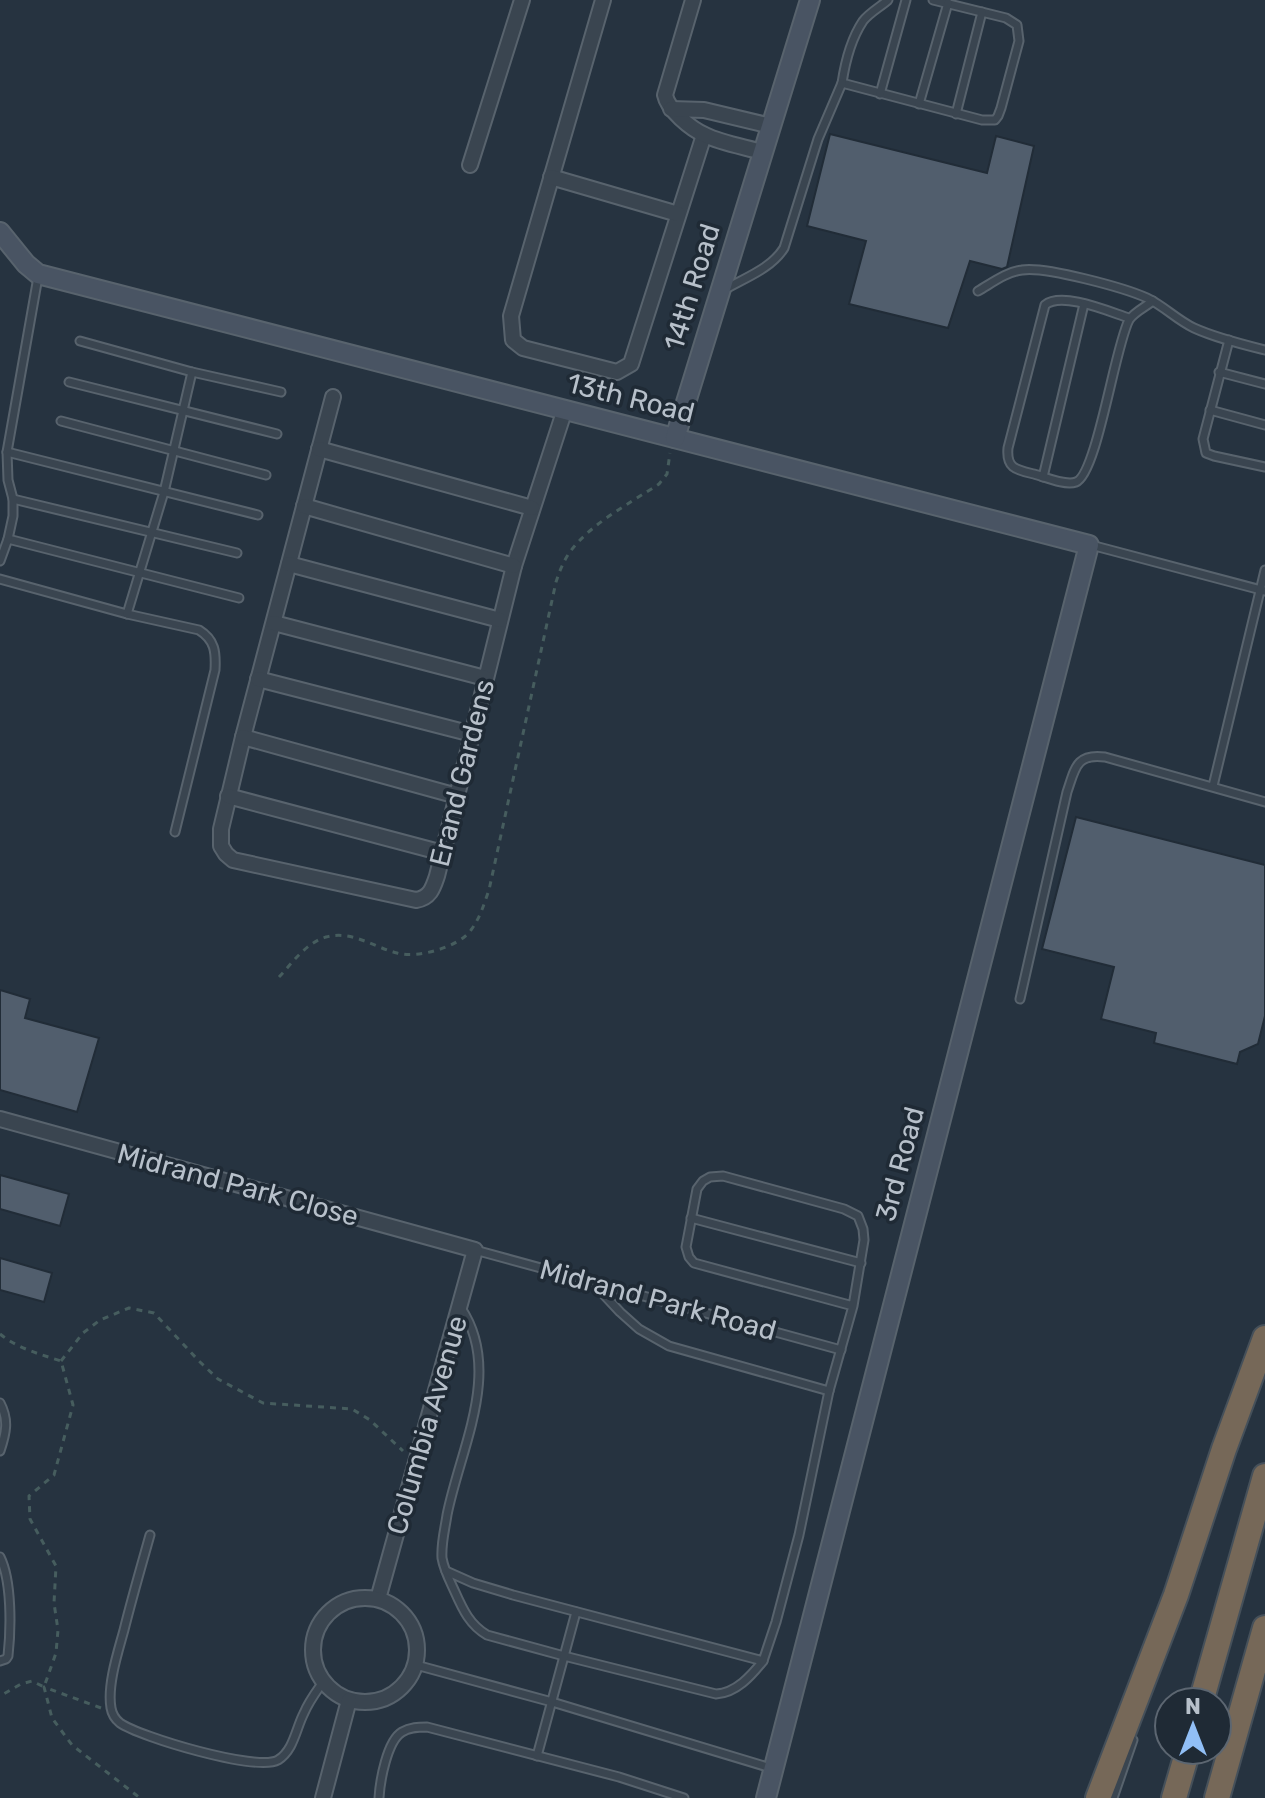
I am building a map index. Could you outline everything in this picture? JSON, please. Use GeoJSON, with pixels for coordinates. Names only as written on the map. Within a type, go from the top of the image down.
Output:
{"type":"FeatureCollection","features":[{"type":"Feature","properties":{"kind":"highway"},"geometry":{"type":"LineString","coordinates":[[1098,1798],[1176,1595],[1224,1449],[1265,1338]]}},
{"type":"Feature","properties":{"kind":"highway"},"geometry":{"type":"LineString","coordinates":[[1206,1686],[1265,1476]]}},
{"type":"Feature","properties":{"kind":"highway"},"geometry":{"type":"LineString","coordinates":[[1217,1798],[1265,1628]]}},
{"type":"Feature","properties":{"kind":"highway"},"geometry":{"type":"LineString","coordinates":[[1174,1798],[1183,1766]]}},
{"type":"Feature","properties":{"kind":"street"},"geometry":{"type":"LineString","coordinates":[[470,165],[522,0]]}},
{"type":"Feature","properties":{"kind":"street"},"geometry":{"type":"LineString","coordinates":[[603,0],[511,316],[513,340],[523,348],[617,372],[631,364],[704,135]]}},
{"type":"Feature","properties":{"kind":"street"},"geometry":{"type":"LineString","coordinates":[[693,0],[665,95],[671,109],[704,135],[762,152]]}},
{"type":"Feature","properties":{"kind":"street","name":"14th Road"},"geometry":{"type":"LineString","coordinates":[[673,437],[810,0]]}},
{"type":"Feature","properties":{"kind":"street"},"geometry":{"type":"LineString","coordinates":[[671,109],[704,110],[771,126]]}},
{"type":"Feature","properties":{"kind":"street"},"geometry":{"type":"LineString","coordinates":[[551,177],[678,214]]}},
{"type":"Feature","properties":{"kind":"street"},"geometry":{"type":"LineString","coordinates":[[0,232],[38,274]]}},
{"type":"Feature","properties":{"kind":"street","name":"13th Road"},"geometry":{"type":"LineString","coordinates":[[38,274],[1089,545]]}},
{"type":"Feature","properties":{"kind":"street","name":"Erand Gardens"},"geometry":{"type":"LineString","coordinates":[[333,397],[228,796],[221,846],[233,860],[416,900],[429,895],[437,876],[514,566],[565,409]]}},
{"type":"Feature","properties":{"kind":"street"},"geometry":{"type":"LineString","coordinates":[[319,449],[532,508]]}},
{"type":"Feature","properties":{"kind":"street"},"geometry":{"type":"LineString","coordinates":[[304,506],[514,566]]}},
{"type":"Feature","properties":{"kind":"street","name":"3rd Road"},"geometry":{"type":"LineString","coordinates":[[766,1798],[1089,545]]}},
{"type":"Feature","properties":{"kind":"street"},"geometry":{"type":"LineString","coordinates":[[289,564],[500,620]]}},
{"type":"Feature","properties":{"kind":"street"},"geometry":{"type":"LineString","coordinates":[[274,623],[485,678]]}},
{"type":"Feature","properties":{"kind":"street"},"geometry":{"type":"LineString","coordinates":[[258,679],[472,734]]}},
{"type":"Feature","properties":{"kind":"street"},"geometry":{"type":"LineString","coordinates":[[243,737],[457,796]]}},
{"type":"Feature","properties":{"kind":"street"},"geometry":{"type":"LineString","coordinates":[[228,796],[443,853]]}},
{"type":"Feature","properties":{"kind":"street","name":"Midrand Park Close"},"geometry":{"type":"LineString","coordinates":[[0,1119],[475,1250]]}},
{"type":"Feature","properties":{"kind":"street","name":"Columbia Avenue"},"geometry":{"type":"LineString","coordinates":[[378,1599],[475,1250]]}},
{"type":"Feature","properties":{"kind":"street"},"geometry":{"type":"LineString","coordinates":[[378,1599],[406,1617],[418,1648],[416,1665],[409,1680],[397,1692],[382,1700],[365,1703],[349,1700],[334,1693],[315,1667],[312,1652],[315,1636],[321,1621],[332,1609],[346,1601],[378,1599]]}},
{"type":"Feature","properties":{"kind":"street"},"geometry":{"type":"LineString","coordinates":[[323,1798],[349,1700]]}},
{"type":"Feature","properties":{"kind":"lane"},"geometry":{"type":"LineString","coordinates":[[720,292],[770,263],[784,248],[818,139],[842,83],[848,55],[863,21],[888,0]]}},
{"type":"Feature","properties":{"kind":"lane"},"geometry":{"type":"LineString","coordinates":[[880,94],[906,0]]}},
{"type":"Feature","properties":{"kind":"lane"},"geometry":{"type":"LineString","coordinates":[[842,83],[956,114],[995,120],[1001,108],[1019,31],[1014,22],[933,0]]}},
{"type":"Feature","properties":{"kind":"lane"},"geometry":{"type":"LineString","coordinates":[[919,104],[948,3]]}},
{"type":"Feature","properties":{"kind":"lane"},"geometry":{"type":"LineString","coordinates":[[956,114],[982,12]]}},
{"type":"Feature","properties":{"kind":"lane"},"geometry":{"type":"LineString","coordinates":[[978,291],[1010,273],[1040,269],[1132,293],[1153,301],[1191,327],[1265,350]]}},
{"type":"Feature","properties":{"kind":"lane"},"geometry":{"type":"LineString","coordinates":[[0,561],[13,516],[7,452],[38,274]]}},
{"type":"Feature","properties":{"kind":"lane"},"geometry":{"type":"LineString","coordinates":[[1129,318],[1084,304],[1053,300],[1045,305],[1008,448],[1008,462],[1012,467],[1072,483],[1081,479],[1086,471],[1129,318],[1153,301]]}},
{"type":"Feature","properties":{"kind":"lane"},"geometry":{"type":"LineString","coordinates":[[1043,477],[1084,304]]}},
{"type":"Feature","properties":{"kind":"lane"},"geometry":{"type":"LineString","coordinates":[[1229,340],[1203,439],[1206,453],[1265,467]]}},
{"type":"Feature","properties":{"kind":"lane"},"geometry":{"type":"LineString","coordinates":[[80,341],[192,372],[281,392]]}},
{"type":"Feature","properties":{"kind":"lane"},"geometry":{"type":"LineString","coordinates":[[127,614],[164,492],[192,372]]}},
{"type":"Feature","properties":{"kind":"lane"},"geometry":{"type":"LineString","coordinates":[[1219,372],[1265,384]]}},
{"type":"Feature","properties":{"kind":"lane"},"geometry":{"type":"LineString","coordinates":[[69,382],[277,434]]}},
{"type":"Feature","properties":{"kind":"lane"},"geometry":{"type":"LineString","coordinates":[[1210,410],[1265,425]]}},
{"type":"Feature","properties":{"kind":"lane"},"geometry":{"type":"LineString","coordinates":[[61,421],[266,475]]}},
{"type":"Feature","properties":{"kind":"lane"},"geometry":{"type":"LineString","coordinates":[[7,452],[258,515]]}},
{"type":"Feature","properties":{"kind":"lane"},"geometry":{"type":"LineString","coordinates":[[13,499],[237,553]]}},
{"type":"Feature","properties":{"kind":"lane"},"geometry":{"type":"LineString","coordinates":[[8,539],[239,598]]}},
{"type":"Feature","properties":{"kind":"lane","name":"13th Road"},"geometry":{"type":"LineString","coordinates":[[1089,545],[1262,590]]}},
{"type":"Feature","properties":{"kind":"lane"},"geometry":{"type":"LineString","coordinates":[[1213,786],[1265,570]]}},
{"type":"Feature","properties":{"kind":"lane"},"geometry":{"type":"LineString","coordinates":[[0,579],[199,630],[208,635],[216,657],[215,670],[175,832]]}},
{"type":"Feature","properties":{"kind":"lane"},"geometry":{"type":"LineString","coordinates":[[1020,999],[1067,792],[1077,765],[1088,756],[1105,757],[1265,802]]}},
{"type":"Feature","properties":{"kind":"lane"},"geometry":{"type":"LineString","coordinates":[[460,1306],[475,1338],[478,1388],[451,1498],[442,1558],[469,1621],[487,1635],[716,1694],[726,1692],[747,1679],[763,1661],[776,1622],[799,1535],[829,1391],[853,1306],[863,1229],[858,1216],[844,1209],[723,1176],[703,1181],[697,1189],[686,1247],[694,1263],[853,1306]]}},
{"type":"Feature","properties":{"kind":"lane"},"geometry":{"type":"LineString","coordinates":[[691,1218],[861,1263]]}},
{"type":"Feature","properties":{"kind":"lane","name":"Midrand Park Road"},"geometry":{"type":"LineString","coordinates":[[475,1250],[841,1350]]}},
{"type":"Feature","properties":{"kind":"lane"},"geometry":{"type":"LineString","coordinates":[[593,1282],[639,1329],[669,1346],[829,1391]]}},
{"type":"Feature","properties":{"kind":"lane"},"geometry":{"type":"LineString","coordinates":[[0,1403],[7,1422],[0,1451]]}},
{"type":"Feature","properties":{"kind":"lane"},"geometry":{"type":"LineString","coordinates":[[150,1535],[116,1658],[110,1706],[118,1722],[173,1743],[263,1764],[273,1762],[290,1749],[310,1701],[323,1682]]}},
{"type":"Feature","properties":{"kind":"lane"},"geometry":{"type":"LineString","coordinates":[[0,1557],[5,1573],[8,1650],[7,1658],[0,1661]]}},
{"type":"Feature","properties":{"kind":"lane"},"geometry":{"type":"LineString","coordinates":[[446,1571],[473,1583],[763,1661]]}},
{"type":"Feature","properties":{"kind":"lane"},"geometry":{"type":"LineString","coordinates":[[1155,1674],[1176,1595]]}},
{"type":"Feature","properties":{"kind":"lane"},"geometry":{"type":"LineString","coordinates":[[537,1756],[576,1612]]}},
{"type":"Feature","properties":{"kind":"lane"},"geometry":{"type":"LineString","coordinates":[[416,1665],[774,1768]]}},
{"type":"Feature","properties":{"kind":"lane"},"geometry":{"type":"LineString","coordinates":[[379,1798],[391,1746],[401,1732],[427,1727],[619,1777],[684,1798]]}},
{"type":"Feature","properties":{"kind":"lane"},"geometry":{"type":"LineString","coordinates":[[1113,1798],[1134,1736]]}},
{"type":"Feature","properties":{"kind":"path"},"geometry":{"type":"LineString","coordinates":[[279,977],[315,942],[329,936],[345,935],[363,939],[401,955],[425,953],[454,943],[470,932],[489,890],[556,582],[563,562],[577,543],[597,526],[659,484],[667,474],[673,437]]}},
{"type":"Feature","properties":{"kind":"path"},"geometry":{"type":"LineString","coordinates":[[61,1361],[83,1333],[100,1320],[129,1308],[154,1313],[218,1379],[263,1403],[352,1409],[370,1420],[416,1463]]}},
{"type":"Feature","properties":{"kind":"path"},"geometry":{"type":"LineString","coordinates":[[0,1334],[30,1351],[61,1361]]}},
{"type":"Feature","properties":{"kind":"path"},"geometry":{"type":"LineString","coordinates":[[61,1361],[73,1405],[54,1475],[29,1496],[30,1519],[56,1566],[56,1653],[44,1687],[52,1718],[72,1745],[140,1798]]}},
{"type":"Feature","properties":{"kind":"path"},"geometry":{"type":"LineString","coordinates":[[0,1696],[32,1681],[112,1712]]}},
{"type":"Feature","properties":{"kind":"building"},"geometry":{"type":"Polygon","coordinates":[[[830,134],[987,173],[996,136],[1034,146],[1007,267],[1002,269],[970,261],[948,328],[849,304],[866,241],[807,226],[830,134]]]}},
{"type":"Feature","properties":{"kind":"building"},"geometry":{"type":"Polygon","coordinates":[[[1076,817],[1265,865],[1265,1016],[1258,1044],[1240,1052],[1237,1064],[1154,1043],[1156,1033],[1101,1019],[1114,967],[1042,949],[1076,817]]]}},
{"type":"Feature","properties":{"kind":"building"},"geometry":{"type":"Polygon","coordinates":[[[0,990],[30,999],[25,1018],[99,1038],[77,1112],[0,1090],[0,990]]]}},
{"type":"Feature","properties":{"kind":"building"},"geometry":{"type":"Polygon","coordinates":[[[0,1175],[69,1194],[60,1226],[0,1209],[0,1175]]]}},
{"type":"Feature","properties":{"kind":"building"},"geometry":{"type":"Polygon","coordinates":[[[0,1258],[52,1273],[44,1302],[0,1290],[0,1258]]]}}]}
